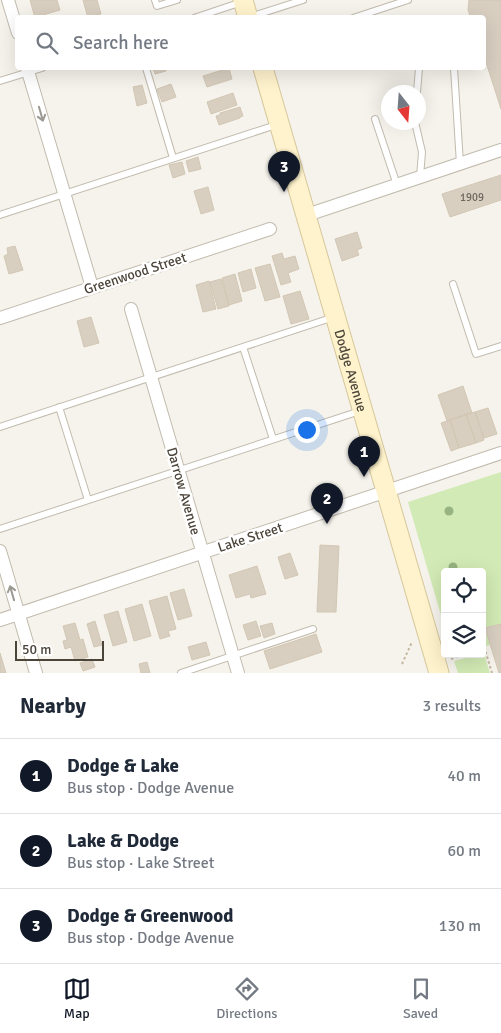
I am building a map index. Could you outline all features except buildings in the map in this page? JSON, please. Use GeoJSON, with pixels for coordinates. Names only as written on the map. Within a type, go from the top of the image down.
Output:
{"type":"FeatureCollection","features":[{"type":"Feature","properties":{"kind":"main road","name":"Dodge Avenue"},"geometry":{"type":"LineString","coordinates":[[264,70],[387,491],[445,666]]}},
{"type":"Feature","properties":{"kind":"street"},"geometry":{"type":"LineString","coordinates":[[8,0],[15,23]]}},
{"type":"Feature","properties":{"kind":"street"},"geometry":{"type":"LineString","coordinates":[[28,70],[92,288]]}},
{"type":"Feature","properties":{"kind":"street"},"geometry":{"type":"LineString","coordinates":[[307,214],[501,150]]}},
{"type":"Feature","properties":{"kind":"street","name":"Greenwood Street"},"geometry":{"type":"LineString","coordinates":[[0,318],[270,228]]}},
{"type":"Feature","properties":{"kind":"street","name":"Darrow Avenue"},"geometry":{"type":"LineString","coordinates":[[132,310],[238,673]]}},
{"type":"Feature","properties":{"kind":"street","name":"Lake Street"},"geometry":{"type":"LineString","coordinates":[[0,620],[501,453]]}},
{"type":"Feature","properties":{"kind":"street"},"geometry":{"type":"LineString","coordinates":[[0,551],[36,673]]}},
{"type":"Feature","properties":{"kind":"lane"},"geometry":{"type":"LineString","coordinates":[[155,0],[157,6],[177,0]]}},
{"type":"Feature","properties":{"kind":"lane"},"geometry":{"type":"LineString","coordinates":[[211,15],[303,0]]}},
{"type":"Feature","properties":{"kind":"lane"},"geometry":{"type":"LineString","coordinates":[[362,15],[408,0]]}},
{"type":"Feature","properties":{"kind":"lane"},"geometry":{"type":"LineString","coordinates":[[0,81],[28,70]]}},
{"type":"Feature","properties":{"kind":"lane"},"geometry":{"type":"LineString","coordinates":[[147,70],[173,158]]}},
{"type":"Feature","properties":{"kind":"lane"},"geometry":{"type":"LineString","coordinates":[[418,85],[420,70]]}},
{"type":"Feature","properties":{"kind":"lane"},"geometry":{"type":"LineString","coordinates":[[454,70],[460,164]]}},
{"type":"Feature","properties":{"kind":"lane"},"geometry":{"type":"LineString","coordinates":[[376,119],[397,185]]}},
{"type":"Feature","properties":{"kind":"lane"},"geometry":{"type":"LineString","coordinates":[[0,215],[280,123]]}},
{"type":"Feature","properties":{"kind":"lane"},"geometry":{"type":"LineString","coordinates":[[417,130],[422,152],[420,177]]}},
{"type":"Feature","properties":{"kind":"lane"},"geometry":{"type":"LineString","coordinates":[[453,284],[476,354],[501,346]]}},
{"type":"Feature","properties":{"kind":"lane"},"geometry":{"type":"LineString","coordinates":[[0,427],[336,316]]}},
{"type":"Feature","properties":{"kind":"lane"},"geometry":{"type":"LineString","coordinates":[[243,347],[272,439]]}},
{"type":"Feature","properties":{"kind":"lane"},"geometry":{"type":"LineString","coordinates":[[59,407],[88,500]]}},
{"type":"Feature","properties":{"kind":"lane"},"geometry":{"type":"LineString","coordinates":[[0,529],[363,410]]}},
{"type":"Feature","properties":{"kind":"lane"},"geometry":{"type":"LineString","coordinates":[[181,673],[313,629]]}},
{"type":"Feature","properties":{"kind":"path"},"geometry":{"type":"LineString","coordinates":[[402,664],[412,642]]}},
{"type":"Feature","properties":{"kind":"path"},"geometry":{"type":"LineString","coordinates":[[486,653],[492,673]]}},
{"type":"Feature","properties":{"kind":"path"},"geometry":{"type":"LineString","coordinates":[[445,666],[460,658]]}},
{"type":"Feature","properties":{"kind":"green space"},"geometry":{"type":"Polygon","coordinates":[[[501,472],[501,624],[486,628],[486,568],[441,568],[441,615],[408,502],[501,472]]]}},
{"type":"Feature","properties":{"kind":"green space"},"geometry":{"type":"Polygon","coordinates":[[[486,631],[490,645],[486,646],[486,631]]]}},
{"type":"Feature","properties":{"kind":"green space"},"geometry":{"type":"Polygon","coordinates":[[[466,658],[485,658],[490,673],[458,673],[454,661],[466,658]]]}},
{"type":"Feature","properties":{"kind":"place","name":"Dodge & Greenwood"},"geometry":{"type":"Point","coordinates":[284,192]}},
{"type":"Feature","properties":{"kind":"place","name":"Dodge & Lake"},"geometry":{"type":"Point","coordinates":[364,477]}},
{"type":"Feature","properties":{"kind":"place","name":"Lake & Dodge"},"geometry":{"type":"Point","coordinates":[327,524]}}]}
